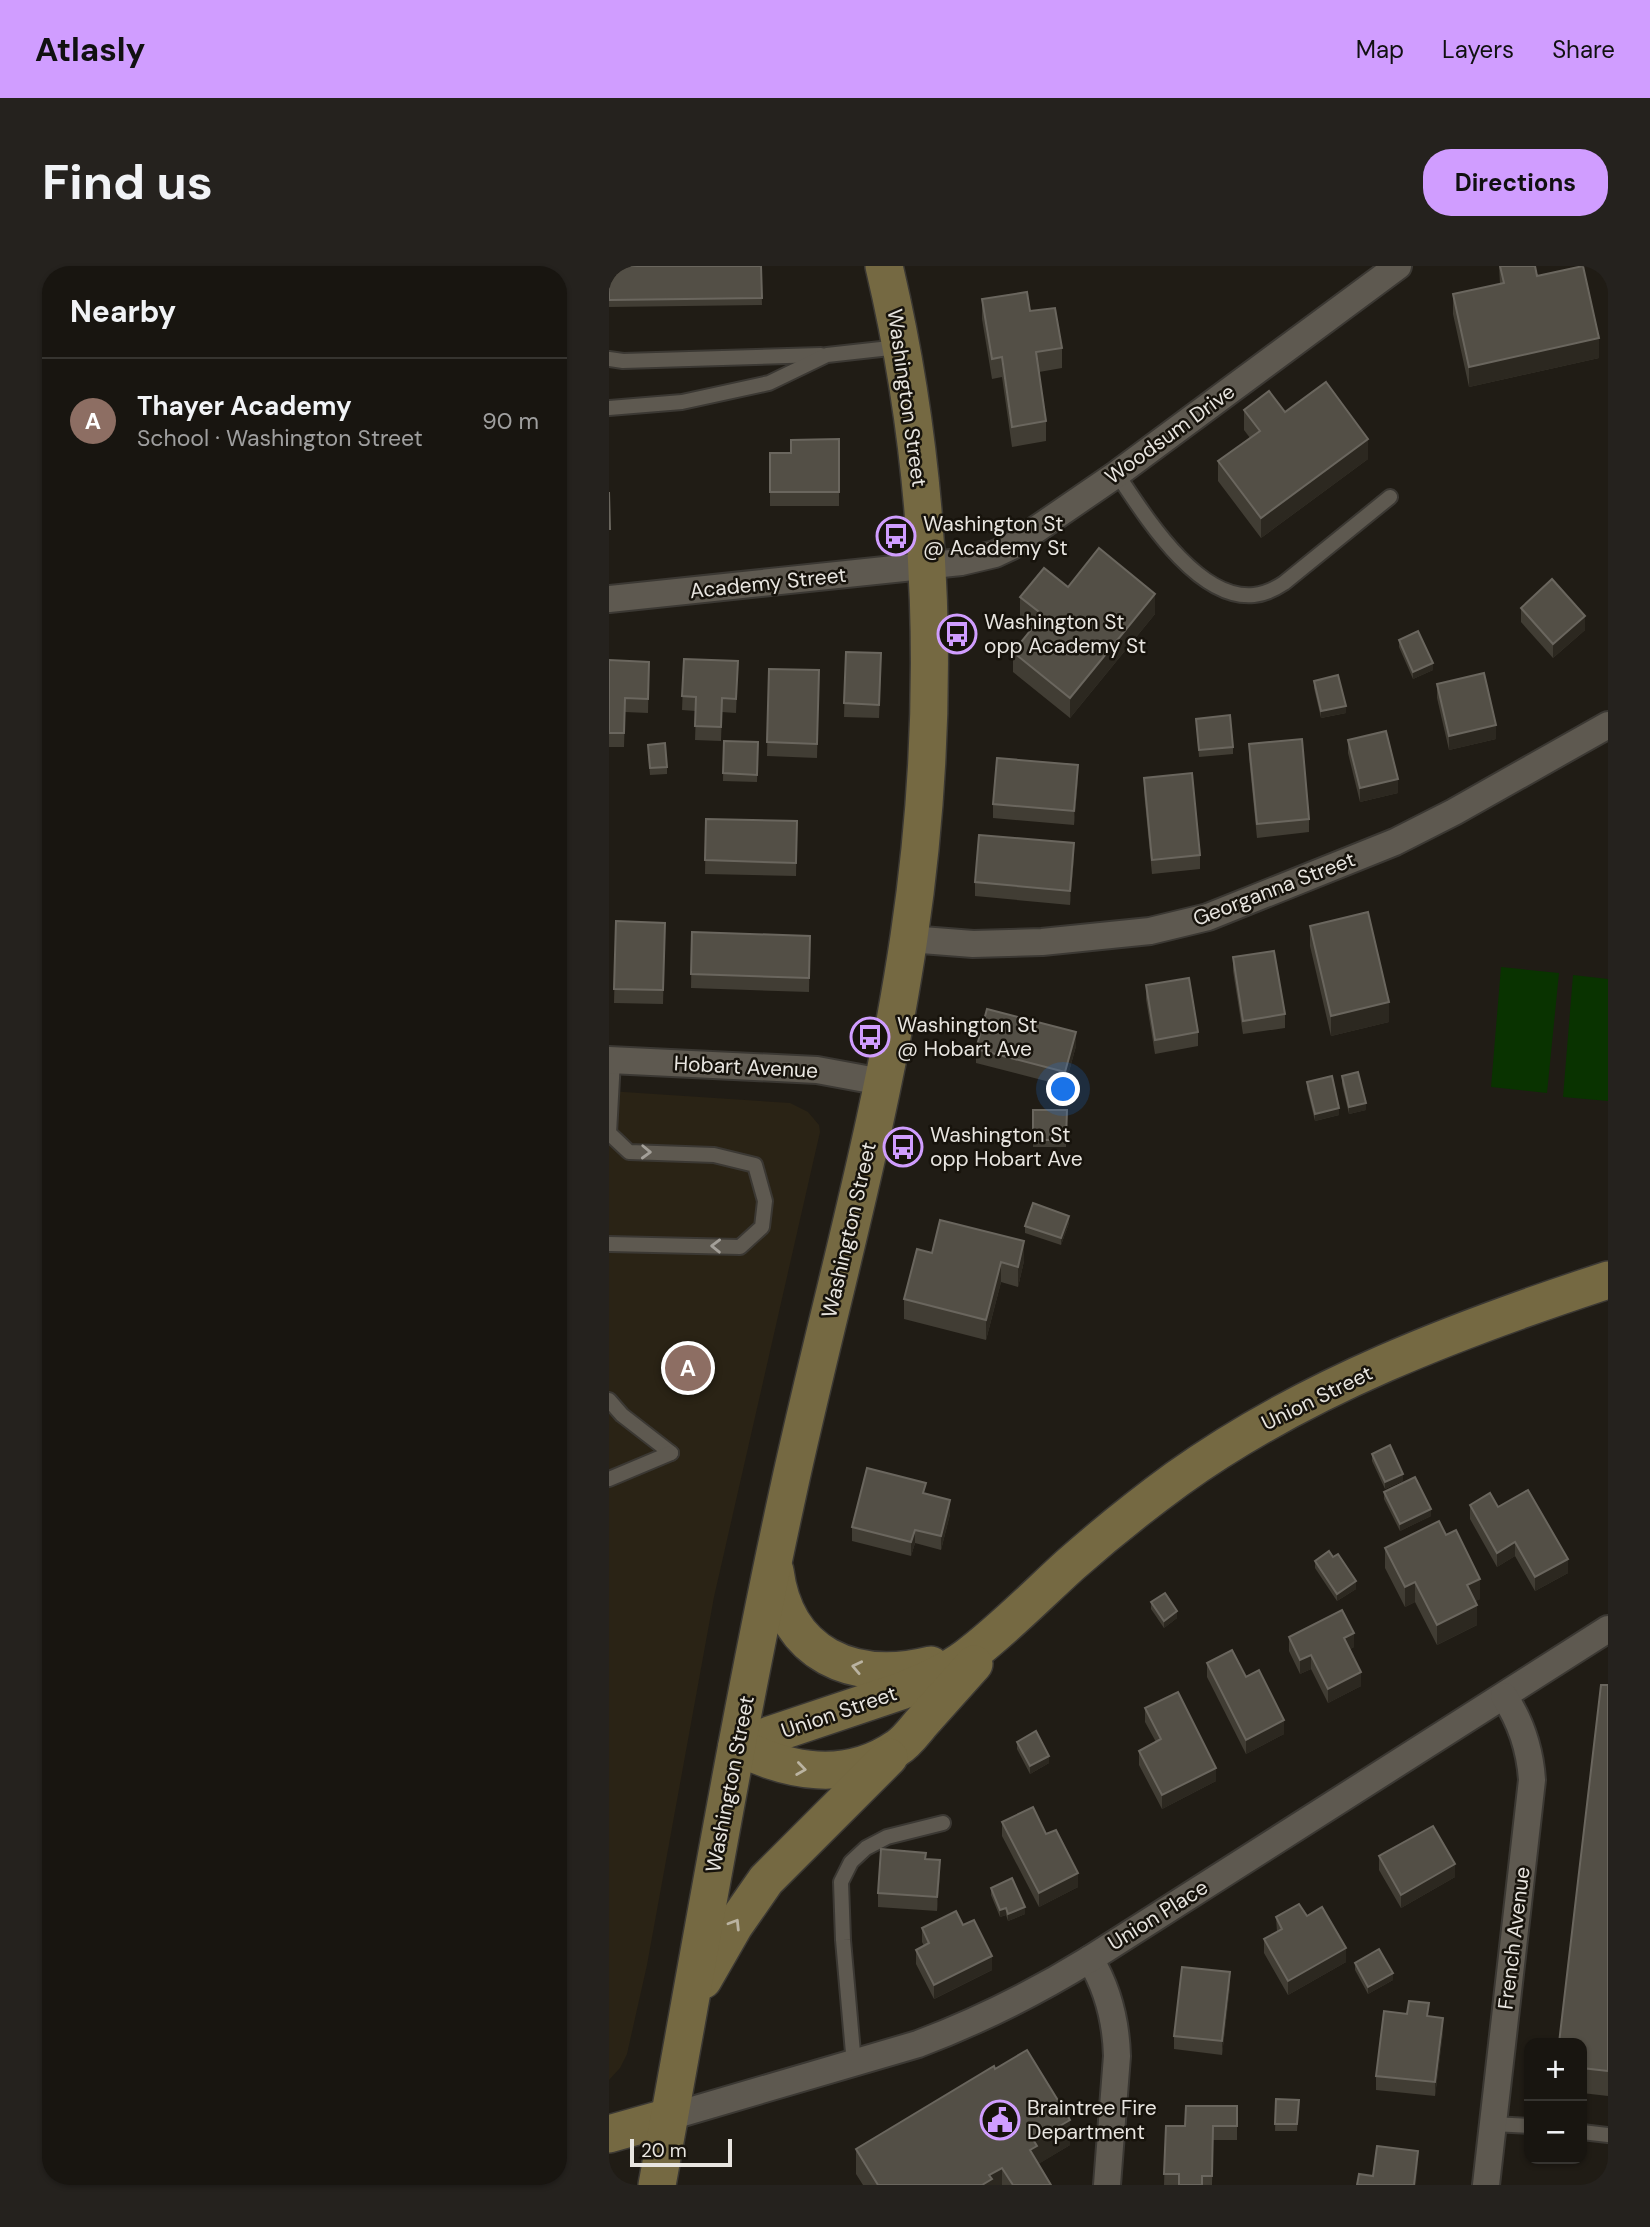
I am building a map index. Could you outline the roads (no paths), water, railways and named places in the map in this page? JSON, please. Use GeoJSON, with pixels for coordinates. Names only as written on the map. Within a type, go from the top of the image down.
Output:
{"type":"FeatureCollection","features":[{"type":"Feature","properties":{"kind":"main road","name":"Washington Street"},"geometry":{"type":"LineString","coordinates":[[657,2185],[774,1559],[882,1082],[909,939],[926,775],[929,669],[926,566],[916,445],[901,347],[884,266]]}},
{"type":"Feature","properties":{"kind":"main road","name":"Union Street"},"geometry":{"type":"LineString","coordinates":[[737,1746],[924,1682],[966,1657],[1143,1504],[1215,1453],[1253,1430],[1401,1358],[1509,1315],[1608,1280]]}},
{"type":"Feature","properties":{"kind":"main road"},"geometry":{"type":"LineString","coordinates":[[774,1559],[782,1603],[790,1621],[816,1649],[832,1660],[850,1667],[893,1671],[941,1663],[961,1652],[1028,1603]]}},
{"type":"Feature","properties":{"kind":"main road","name":"Union Street"},"geometry":{"type":"LineString","coordinates":[[737,1746],[776,1763],[797,1769],[821,1771],[863,1765],[881,1758],[899,1747],[1028,1603]]}},
{"type":"Feature","properties":{"kind":"main road"},"geometry":{"type":"LineString","coordinates":[[689,2005],[734,1926],[766,1880],[899,1747]]}},
{"type":"Feature","properties":{"kind":"main road"},"geometry":{"type":"LineString","coordinates":[[609,2134],[669,2117]]}},
{"type":"Feature","properties":{"kind":"street","name":"Woodsum Drive"},"geometry":{"type":"LineString","coordinates":[[926,566],[978,558],[1012,546],[1117,474],[1398,266]]}},
{"type":"Feature","properties":{"kind":"street","name":"Academy Street"},"geometry":{"type":"LineString","coordinates":[[609,599],[926,566]]}},
{"type":"Feature","properties":{"kind":"street","name":"Georganna Street"},"geometry":{"type":"LineString","coordinates":[[909,939],[973,944],[1042,943],[1150,931],[1208,916],[1395,842],[1454,812],[1608,725]]}},
{"type":"Feature","properties":{"kind":"street","name":"Hobart Avenue"},"geometry":{"type":"LineString","coordinates":[[611,1060],[817,1070],[882,1082]]}},
{"type":"Feature","properties":{"kind":"street","name":"Union Place"},"geometry":{"type":"LineString","coordinates":[[669,2117],[918,2044],[992,2014],[1090,1959],[1608,1629]]}},
{"type":"Feature","properties":{"kind":"street","name":"French Avenue"},"geometry":{"type":"LineString","coordinates":[[1486,2185],[1532,1780],[1531,1759],[1521,1725],[1504,1696]]}},
{"type":"Feature","properties":{"kind":"street"},"geometry":{"type":"LineString","coordinates":[[1090,1959],[1109,1998],[1117,2036],[1107,2185]]}},
{"type":"Feature","properties":{"kind":"lane"},"geometry":{"type":"LineString","coordinates":[[609,359],[623,361],[827,355],[901,347]]}},
{"type":"Feature","properties":{"kind":"lane"},"geometry":{"type":"LineString","coordinates":[[609,408],[682,402],[769,383],[827,355]]}},
{"type":"Feature","properties":{"kind":"lane"},"geometry":{"type":"LineString","coordinates":[[1117,474],[1170,549],[1213,585],[1240,595],[1255,596],[1270,592],[1284,583],[1390,497]]}},
{"type":"Feature","properties":{"kind":"lane"},"geometry":{"type":"LineString","coordinates":[[609,1244],[740,1247],[762,1227],[765,1201],[755,1165],[714,1155],[629,1152],[609,1133],[611,1060]]}},
{"type":"Feature","properties":{"kind":"lane"},"geometry":{"type":"LineString","coordinates":[[609,1400],[622,1415],[671,1452],[609,1479]]}},
{"type":"Feature","properties":{"kind":"lane"},"geometry":{"type":"LineString","coordinates":[[854,2064],[843,1953],[841,1882],[851,1862],[866,1847],[887,1837],[943,1823]]}},
{"type":"Feature","properties":{"kind":"lane"},"geometry":{"type":"LineString","coordinates":[[1493,2124],[1524,2126]]}},
{"type":"Feature","properties":{"kind":"lane"},"geometry":{"type":"LineString","coordinates":[[1587,2133],[1608,2135]]}},
{"type":"Feature","properties":{"kind":"place","name":"Washington St @ Academy St"},"geometry":{"type":"Point","coordinates":[896,536]}},
{"type":"Feature","properties":{"kind":"place","name":"Washington St opp Academy St"},"geometry":{"type":"Point","coordinates":[957,634]}},
{"type":"Feature","properties":{"kind":"place","name":"Washington St @ Hobart Ave"},"geometry":{"type":"Point","coordinates":[870,1037]}},
{"type":"Feature","properties":{"kind":"place","name":"Washington St opp Hobart Ave"},"geometry":{"type":"Point","coordinates":[903,1147]}},
{"type":"Feature","properties":{"kind":"place","name":"Thayer Academy"},"geometry":{"type":"Point","coordinates":[688,1368]}},
{"type":"Feature","properties":{"kind":"place","name":"Braintree Fire Department"},"geometry":{"type":"Point","coordinates":[1000,2120]}}]}
